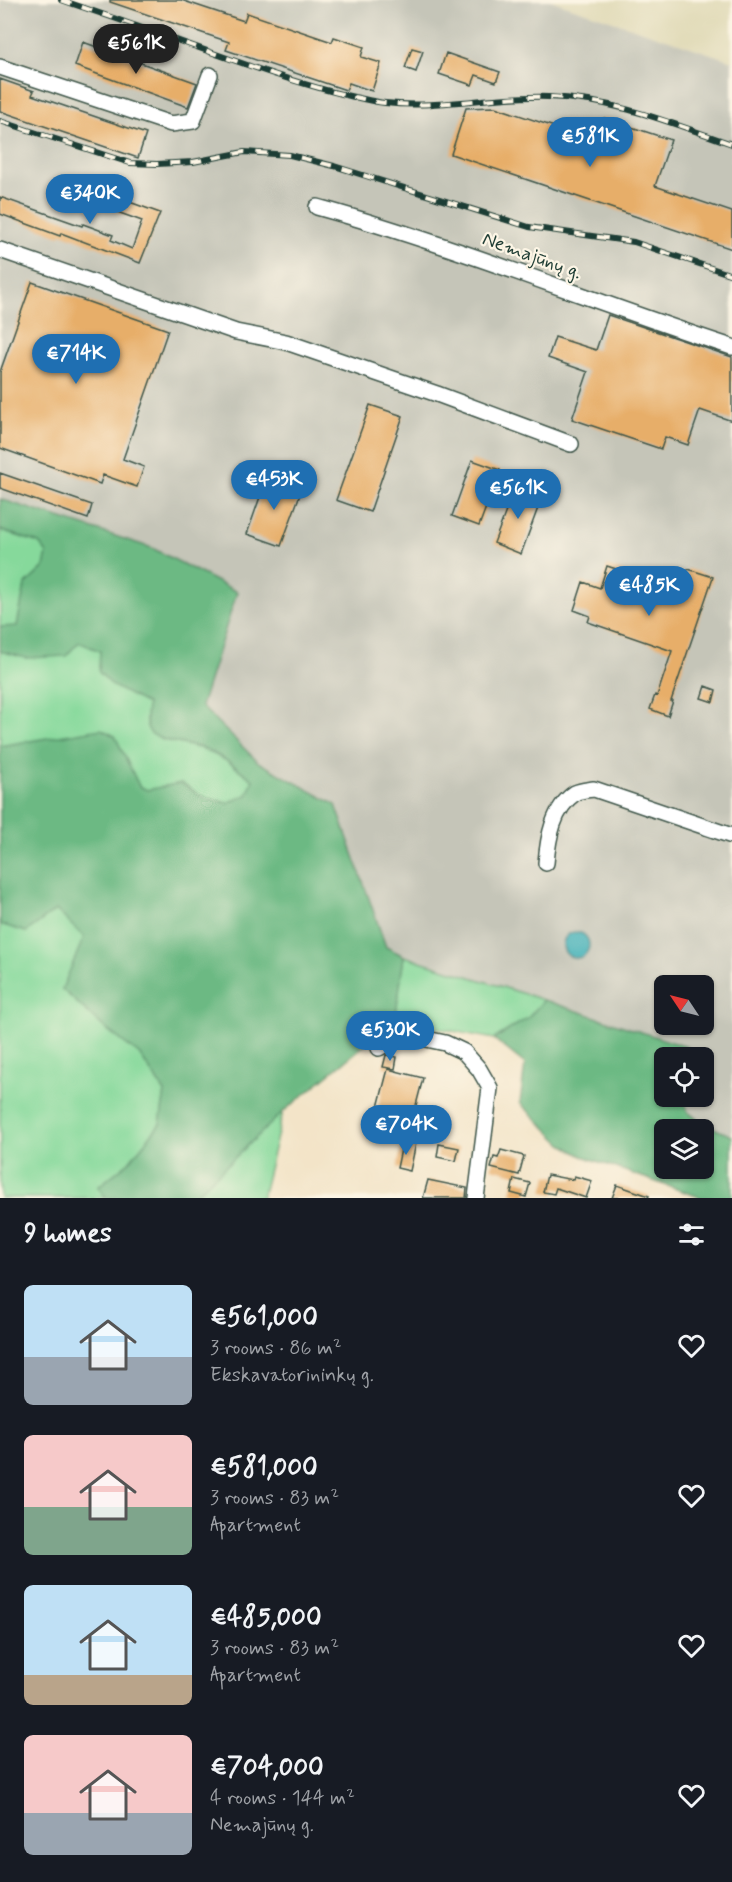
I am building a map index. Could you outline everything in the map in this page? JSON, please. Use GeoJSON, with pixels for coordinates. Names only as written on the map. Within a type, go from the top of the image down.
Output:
{"type":"FeatureCollection","features":[{"type":"Feature","properties":{"kind":"street"},"geometry":{"type":"LineString","coordinates":[[0,67],[171,124],[193,121],[210,75]]}},
{"type":"Feature","properties":{"kind":"street","name":"Nemajūnų g."},"geometry":{"type":"LineString","coordinates":[[317,207],[387,226],[732,347]]}},
{"type":"Feature","properties":{"kind":"street"},"geometry":{"type":"LineString","coordinates":[[0,250],[236,332],[286,342],[437,394],[571,444]]}},
{"type":"Feature","properties":{"kind":"street"},"geometry":{"type":"LineString","coordinates":[[546,863],[548,840],[557,814],[564,803],[577,792],[594,789],[732,836]]}},
{"type":"Feature","properties":{"kind":"street"},"geometry":{"type":"LineString","coordinates":[[379,1048],[396,1038],[422,1038],[445,1043],[464,1052],[479,1069],[490,1088],[476,1198]]}},
{"type":"Feature","properties":{"kind":"shaded area"},"geometry":{"type":"Polygon","coordinates":[[[0,0],[550,0],[732,61],[732,1136],[714,1128],[714,1119],[697,1119],[688,1112],[686,1107],[714,1107],[714,1047],[686,1047],[404,956],[386,948],[336,805],[258,762],[201,706],[152,548],[0,499],[0,0]]]}},
{"type":"Feature","properties":{"kind":"shaded area"},"geometry":{"type":"Polygon","coordinates":[[[550,0],[732,0],[732,61],[550,0]]]}},
{"type":"Feature","properties":{"kind":"green space"},"geometry":{"type":"Polygon","coordinates":[[[0,499],[152,548],[237,592],[201,706],[258,762],[336,805],[386,947],[404,956],[395,1020],[283,1112],[192,1198],[106,1198],[98,1187],[129,1162],[160,1124],[165,1092],[139,1054],[106,1029],[62,989],[84,937],[56,910],[26,932],[0,924],[0,746],[101,729],[115,736],[139,786],[147,790],[181,783],[201,796],[227,803],[247,795],[253,780],[229,762],[209,751],[153,735],[147,725],[147,704],[113,686],[99,672],[100,651],[79,642],[66,656],[26,658],[0,651],[0,627],[17,626],[25,585],[44,567],[47,553],[39,543],[0,530],[0,499]]]}},
{"type":"Feature","properties":{"kind":"green space"},"geometry":{"type":"Polygon","coordinates":[[[0,530],[39,543],[47,553],[44,567],[25,586],[17,627],[0,627],[0,530]]]}},
{"type":"Feature","properties":{"kind":"green space"},"geometry":{"type":"Polygon","coordinates":[[[79,642],[100,651],[99,672],[113,686],[147,704],[146,722],[160,739],[203,749],[227,761],[253,780],[247,795],[227,803],[201,796],[181,783],[147,790],[139,786],[115,736],[101,730],[0,746],[0,651],[26,658],[79,642]]]}},
{"type":"Feature","properties":{"kind":"green space"},"geometry":{"type":"Polygon","coordinates":[[[56,910],[85,937],[62,989],[106,1029],[139,1054],[165,1092],[160,1124],[129,1162],[98,1187],[106,1198],[0,1198],[0,924],[26,932],[56,910]]]}},
{"type":"Feature","properties":{"kind":"green space"},"geometry":{"type":"Polygon","coordinates":[[[404,956],[544,1000],[528,1018],[494,1039],[395,1020],[404,956]]]}},
{"type":"Feature","properties":{"kind":"green space"},"geometry":{"type":"Polygon","coordinates":[[[544,1000],[687,1047],[654,1047],[654,1107],[686,1107],[688,1112],[697,1119],[654,1119],[654,1179],[714,1179],[714,1128],[732,1136],[732,1198],[702,1198],[582,1156],[562,1144],[520,1103],[525,1064],[494,1039],[528,1018],[544,1000]]]}},
{"type":"Feature","properties":{"kind":"green space"},"geometry":{"type":"Polygon","coordinates":[[[283,1112],[262,1198],[192,1198],[283,1112]]]}},
{"type":"Feature","properties":{"kind":"water"},"geometry":{"type":"Polygon","coordinates":[[[576,932],[585,936],[589,945],[585,954],[576,958],[567,954],[563,945],[567,936],[576,932]]]}},
{"type":"Feature","properties":{"kind":"building"},"geometry":{"type":"Polygon","coordinates":[[[110,0],[181,0],[244,21],[247,13],[332,42],[334,37],[364,47],[361,57],[381,63],[372,91],[349,83],[346,90],[226,50],[229,42],[110,2],[110,0]]]}},
{"type":"Feature","properties":{"kind":"building"},"geometry":{"type":"Polygon","coordinates":[[[83,42],[197,83],[188,107],[75,66],[83,42]]]}},
{"type":"Feature","properties":{"kind":"building"},"geometry":{"type":"Polygon","coordinates":[[[412,48],[423,51],[416,72],[405,68],[412,48]]]}},
{"type":"Feature","properties":{"kind":"building"},"geometry":{"type":"Polygon","coordinates":[[[446,53],[500,72],[496,82],[476,75],[472,85],[439,74],[446,53]]]}},
{"type":"Feature","properties":{"kind":"building"},"geometry":{"type":"Polygon","coordinates":[[[0,79],[34,91],[32,95],[146,134],[138,158],[0,111],[0,79]]]}},
{"type":"Feature","properties":{"kind":"building"},"geometry":{"type":"Polygon","coordinates":[[[495,107],[596,141],[604,118],[671,140],[655,186],[732,212],[732,249],[451,154],[466,108],[495,107]]]}},
{"type":"Feature","properties":{"kind":"building"},"geometry":{"type":"Polygon","coordinates":[[[99,191],[160,213],[140,263],[61,233],[60,236],[0,214],[0,197],[113,235],[111,240],[132,249],[142,221],[95,204],[99,191]]]}},
{"type":"Feature","properties":{"kind":"building"},"geometry":{"type":"Polygon","coordinates":[[[32,282],[168,330],[123,459],[144,467],[137,487],[103,475],[100,484],[0,448],[0,372],[32,282]]]}},
{"type":"Feature","properties":{"kind":"building"},"geometry":{"type":"Polygon","coordinates":[[[608,315],[732,357],[732,421],[700,410],[688,445],[665,437],[661,449],[572,419],[588,372],[548,358],[555,337],[596,350],[608,315]]]}},
{"type":"Feature","properties":{"kind":"building"},"geometry":{"type":"Polygon","coordinates":[[[370,405],[403,416],[370,512],[336,500],[370,405]]]}},
{"type":"Feature","properties":{"kind":"building"},"geometry":{"type":"Polygon","coordinates":[[[472,460],[500,470],[479,526],[452,516],[472,460]]]}},
{"type":"Feature","properties":{"kind":"building"},"geometry":{"type":"Polygon","coordinates":[[[0,473],[92,505],[88,519],[0,488],[0,473]]]}},
{"type":"Feature","properties":{"kind":"building"},"geometry":{"type":"Polygon","coordinates":[[[267,477],[302,489],[281,546],[247,534],[267,477]]]}},
{"type":"Feature","properties":{"kind":"building"},"geometry":{"type":"Polygon","coordinates":[[[515,487],[542,497],[521,554],[494,543],[515,487]]]}},
{"type":"Feature","properties":{"kind":"building"},"geometry":{"type":"Polygon","coordinates":[[[607,566],[680,590],[688,569],[713,577],[668,716],[650,709],[655,695],[657,696],[672,651],[588,622],[590,616],[574,610],[583,582],[600,588],[607,566]]]}},
{"type":"Feature","properties":{"kind":"building"},"geometry":{"type":"Polygon","coordinates":[[[705,686],[716,690],[713,702],[701,698],[705,686]]]}},
{"type":"Feature","properties":{"kind":"building"},"geometry":{"type":"Polygon","coordinates":[[[386,1055],[397,1057],[395,1069],[383,1067],[386,1055]]]}},
{"type":"Feature","properties":{"kind":"building"},"geometry":{"type":"Polygon","coordinates":[[[388,1069],[423,1078],[415,1109],[407,1107],[405,1114],[393,1111],[392,1115],[377,1111],[388,1069]]]}},
{"type":"Feature","properties":{"kind":"building"},"geometry":{"type":"Polygon","coordinates":[[[403,1140],[416,1143],[410,1171],[397,1168],[403,1140]]]}},
{"type":"Feature","properties":{"kind":"building"},"geometry":{"type":"Polygon","coordinates":[[[439,1144],[459,1148],[456,1161],[437,1157],[439,1144]]]}},
{"type":"Feature","properties":{"kind":"building"},"geometry":{"type":"Polygon","coordinates":[[[501,1150],[524,1156],[519,1175],[491,1168],[494,1157],[498,1158],[501,1150]]]}},
{"type":"Feature","properties":{"kind":"building"},"geometry":{"type":"Polygon","coordinates":[[[547,1175],[573,1180],[574,1176],[592,1181],[586,1198],[556,1188],[554,1194],[543,1192],[547,1175]]]}},
{"type":"Feature","properties":{"kind":"building"},"geometry":{"type":"Polygon","coordinates":[[[514,1179],[530,1183],[526,1197],[511,1193],[514,1179]]]}},
{"type":"Feature","properties":{"kind":"building"},"geometry":{"type":"Polygon","coordinates":[[[428,1180],[467,1188],[466,1198],[423,1198],[428,1180]]]}},
{"type":"Feature","properties":{"kind":"building"},"geometry":{"type":"Polygon","coordinates":[[[617,1185],[649,1196],[648,1198],[612,1198],[617,1185]]]}},
{"type":"Feature","properties":{"kind":"railway"},"geometry":{"type":"LineString","coordinates":[[61,0],[276,75],[370,100],[385,103],[426,104],[528,97],[572,99],[642,113],[732,144]]}},
{"type":"Feature","properties":{"kind":"railway"},"geometry":{"type":"LineString","coordinates":[[0,121],[130,163],[193,162],[244,152],[290,155],[334,166],[529,227],[634,242],[732,275]]}}]}
